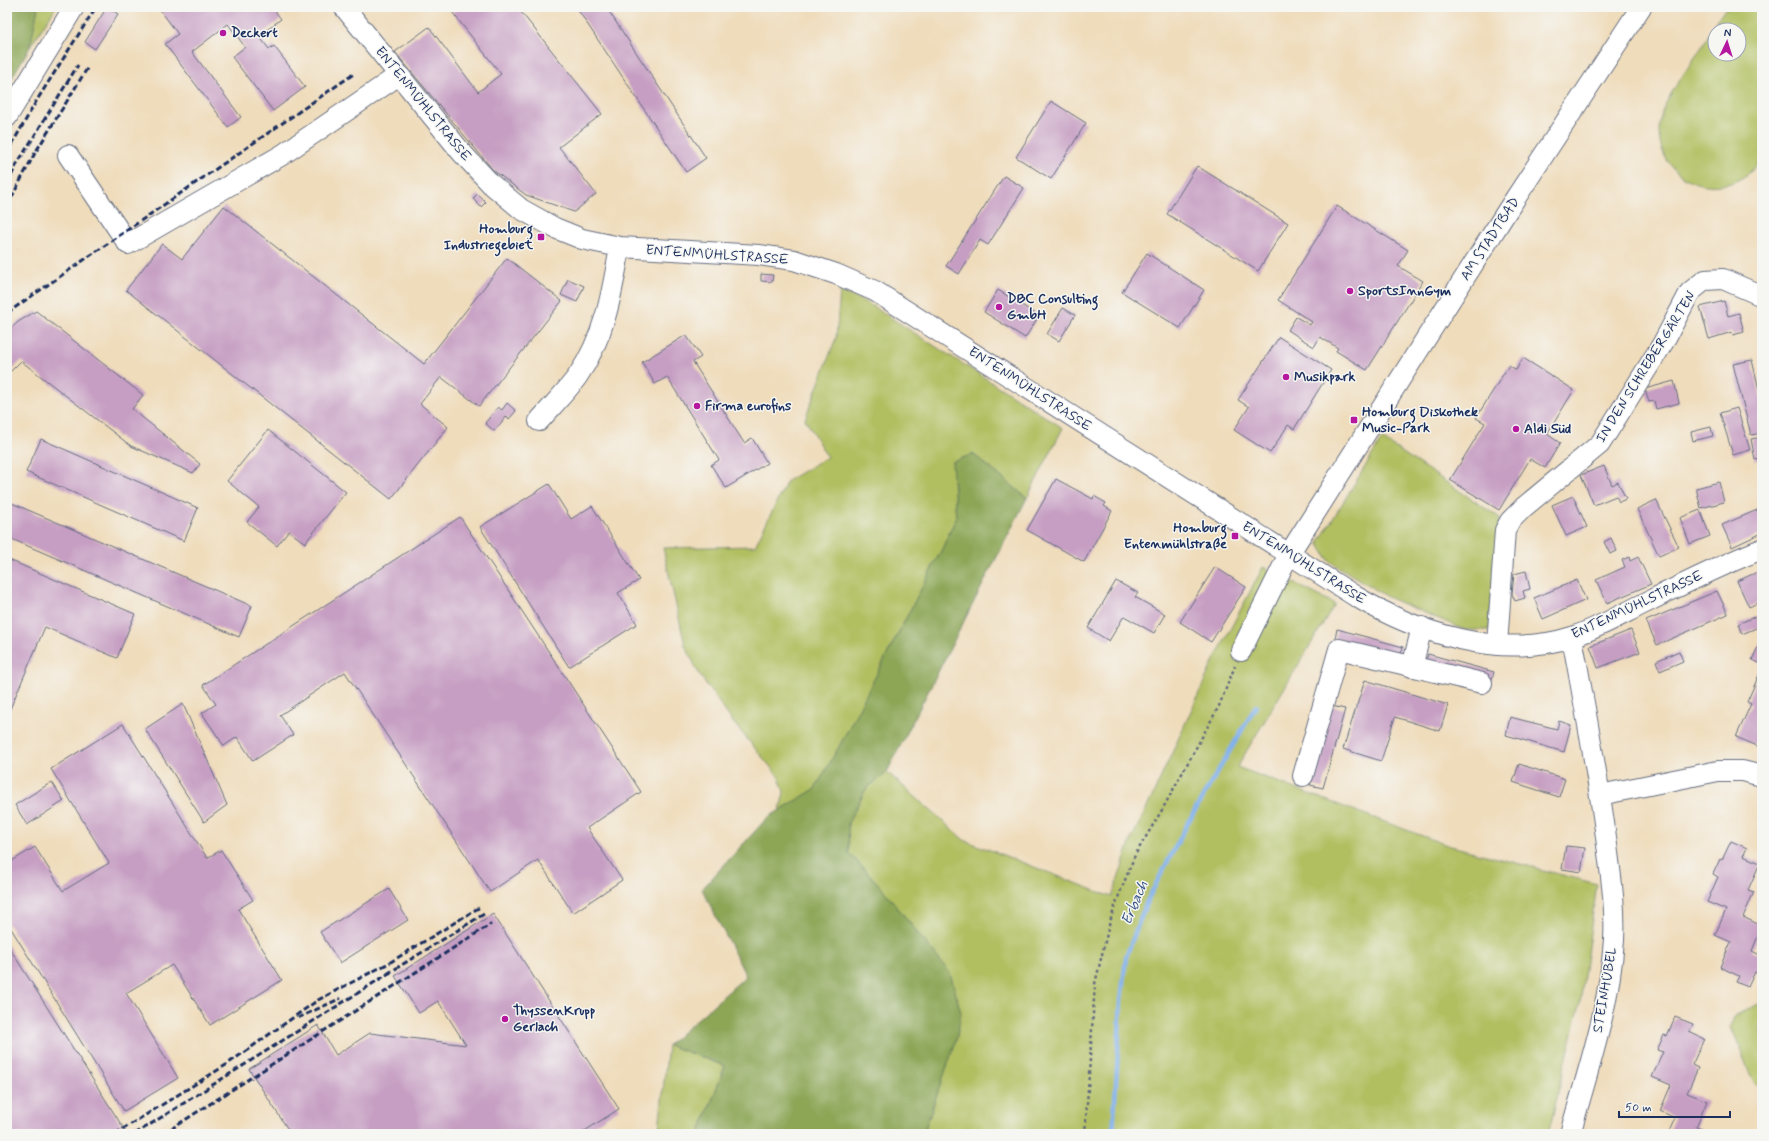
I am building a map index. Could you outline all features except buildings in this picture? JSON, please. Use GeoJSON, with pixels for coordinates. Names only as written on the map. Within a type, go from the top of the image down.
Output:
{"type":"FeatureCollection","features":[{"type":"Feature","properties":{"kind":"street"},"geometry":{"type":"LineString","coordinates":[[7,117],[74,7]]}},
{"type":"Feature","properties":{"kind":"street","name":"ENTENMÜHLSTRASSE"},"geometry":{"type":"LineString","coordinates":[[344,7],[462,154],[491,184],[521,209],[555,228],[599,244],[620,248],[759,255],[794,260],[836,274],[875,291],[1377,609],[1401,620],[1469,642],[1497,645],[1522,645],[1572,637],[1601,625],[1716,568],[1762,549]]}},
{"type":"Feature","properties":{"kind":"street","name":"AM STADTBAD"},"geometry":{"type":"LineString","coordinates":[[1241,651],[1290,554],[1507,211],[1641,7]]}},
{"type":"Feature","properties":{"kind":"street"},"geometry":{"type":"LineString","coordinates":[[68,155],[128,244],[282,155],[399,75]]}},
{"type":"Feature","properties":{"kind":"street"},"geometry":{"type":"LineString","coordinates":[[539,421],[577,376],[599,336],[610,304],[620,248]]}},
{"type":"Feature","properties":{"kind":"street","name":"IN DEN SCHREBERGÄRTEN"},"geometry":{"type":"LineString","coordinates":[[1497,645],[1505,530],[1510,521],[1524,507],[1600,444],[1663,343],[1690,292],[1705,280],[1723,279],[1762,296]]}},
{"type":"Feature","properties":{"kind":"street"},"geometry":{"type":"LineString","coordinates":[[1412,666],[1422,627]]}},
{"type":"Feature","properties":{"kind":"street","name":"STEINHÜBEL"},"geometry":{"type":"LineString","coordinates":[[1570,1134],[1603,1017],[1610,978],[1614,938],[1610,872],[1600,795],[1572,637]]}},
{"type":"Feature","properties":{"kind":"street"},"geometry":{"type":"LineString","coordinates":[[1303,776],[1339,649],[1482,683]]}},
{"type":"Feature","properties":{"kind":"street"},"geometry":{"type":"LineString","coordinates":[[1600,795],[1718,771],[1742,771],[1762,776]]}},
{"type":"Feature","properties":{"kind":"path"},"geometry":{"type":"LineString","coordinates":[[1085,1134],[1095,984],[1116,900],[1135,855],[1162,810],[1219,706],[1241,651]]}},
{"type":"Feature","properties":{"kind":"green space"},"geometry":{"type":"Polygon","coordinates":[[[7,7],[38,7],[30,47],[7,86],[7,7]]]}},
{"type":"Feature","properties":{"kind":"green space"},"geometry":{"type":"Polygon","coordinates":[[[38,7],[56,7],[30,47],[38,7]]]}},
{"type":"Feature","properties":{"kind":"green space"},"geometry":{"type":"Polygon","coordinates":[[[1727,7],[1762,7],[1762,158],[1749,173],[1733,182],[1716,186],[1699,184],[1684,177],[1671,166],[1662,150],[1659,127],[1662,113],[1668,99],[1707,37],[1707,62],[1747,62],[1747,22],[1716,21],[1727,7]]]}},
{"type":"Feature","properties":{"kind":"green space"},"geometry":{"type":"Polygon","coordinates":[[[840,291],[866,302],[1063,428],[1027,498],[973,454],[953,480],[956,518],[942,549],[840,745],[815,789],[780,810],[784,792],[779,777],[732,721],[699,674],[685,645],[663,548],[755,546],[787,481],[827,457],[805,419],[836,338],[840,291]]]}},
{"type":"Feature","properties":{"kind":"green space"},"geometry":{"type":"Polygon","coordinates":[[[1382,439],[1500,518],[1489,630],[1465,630],[1387,597],[1329,561],[1318,543],[1382,439]]]}},
{"type":"Feature","properties":{"kind":"green space"},"geometry":{"type":"Polygon","coordinates":[[[973,454],[1027,498],[887,772],[866,789],[848,823],[849,853],[881,887],[950,973],[961,1013],[956,1041],[923,1134],[701,1134],[700,1132],[725,1066],[668,1045],[746,976],[702,889],[767,818],[815,789],[840,745],[942,549],[956,518],[952,462],[973,454]]]}},
{"type":"Feature","properties":{"kind":"green space"},"geometry":{"type":"Polygon","coordinates":[[[1263,567],[1335,604],[1237,767],[1447,845],[1597,884],[1580,1004],[1548,1134],[923,1134],[956,1041],[961,1013],[950,973],[881,887],[849,853],[848,823],[866,789],[887,772],[964,840],[1112,897],[1131,840],[1214,660],[1263,567]]]}},
{"type":"Feature","properties":{"kind":"green space"},"geometry":{"type":"Polygon","coordinates":[[[1762,1002],[1762,1089],[1755,1084],[1749,1072],[1731,1026],[1734,1017],[1762,1002]]]}},
{"type":"Feature","properties":{"kind":"green space"},"geometry":{"type":"Polygon","coordinates":[[[668,1045],[725,1066],[700,1132],[701,1134],[655,1134],[659,1128],[668,1045]]]}},
{"type":"Feature","properties":{"kind":"waterway","name":"Erbach"},"geometry":{"type":"LineString","coordinates":[[1113,1134],[1121,1000],[1126,957],[1147,901],[1190,819],[1256,706]]}},
{"type":"Feature","properties":{"kind":"railway"},"geometry":{"type":"LineString","coordinates":[[7,153],[37,100],[96,7]]}},
{"type":"Feature","properties":{"kind":"railway"},"geometry":{"type":"LineString","coordinates":[[7,184],[17,164],[78,65]]}},
{"type":"Feature","properties":{"kind":"railway"},"geometry":{"type":"LineString","coordinates":[[7,206],[35,153],[88,67]]}},
{"type":"Feature","properties":{"kind":"railway"},"geometry":{"type":"LineString","coordinates":[[7,313],[355,73]]}},
{"type":"Feature","properties":{"kind":"railway"},"geometry":{"type":"LineString","coordinates":[[115,1134],[226,1065],[318,1000],[389,963],[480,907]]}},
{"type":"Feature","properties":{"kind":"railway"},"geometry":{"type":"LineString","coordinates":[[387,974],[484,914]]}},
{"type":"Feature","properties":{"kind":"railway"},"geometry":{"type":"LineString","coordinates":[[163,1134],[491,924]]}},
{"type":"Feature","properties":{"kind":"railway"},"geometry":{"type":"LineString","coordinates":[[135,1134],[391,972]]}},
{"type":"Feature","properties":{"kind":"railway"},"geometry":{"type":"LineString","coordinates":[[298,1018],[341,998]]}},
{"type":"Feature","properties":{"kind":"place","name":"Deckert"},"geometry":{"type":"Point","coordinates":[223,33]}},
{"type":"Feature","properties":{"kind":"place","name":"Homburg Industriegebiet"},"geometry":{"type":"Point","coordinates":[541,237]}},
{"type":"Feature","properties":{"kind":"place","name":"SportsInnGym"},"geometry":{"type":"Point","coordinates":[1350,291]}},
{"type":"Feature","properties":{"kind":"place","name":"DBC Consulting GmbH"},"geometry":{"type":"Point","coordinates":[999,307]}},
{"type":"Feature","properties":{"kind":"place","name":"Musikpark"},"geometry":{"type":"Point","coordinates":[1286,377]}},
{"type":"Feature","properties":{"kind":"place","name":"Firma eurofins"},"geometry":{"type":"Point","coordinates":[697,406]}},
{"type":"Feature","properties":{"kind":"place","name":"Homburg Diskothek Music-Park"},"geometry":{"type":"Point","coordinates":[1354,420]}},
{"type":"Feature","properties":{"kind":"place","name":"Aldi Süd"},"geometry":{"type":"Point","coordinates":[1516,429]}},
{"type":"Feature","properties":{"kind":"place","name":"Homburg Entenmühlstraße"},"geometry":{"type":"Point","coordinates":[1235,536]}},
{"type":"Feature","properties":{"kind":"place","name":"ThyssenKrupp Gerlach"},"geometry":{"type":"Point","coordinates":[505,1019]}}]}
